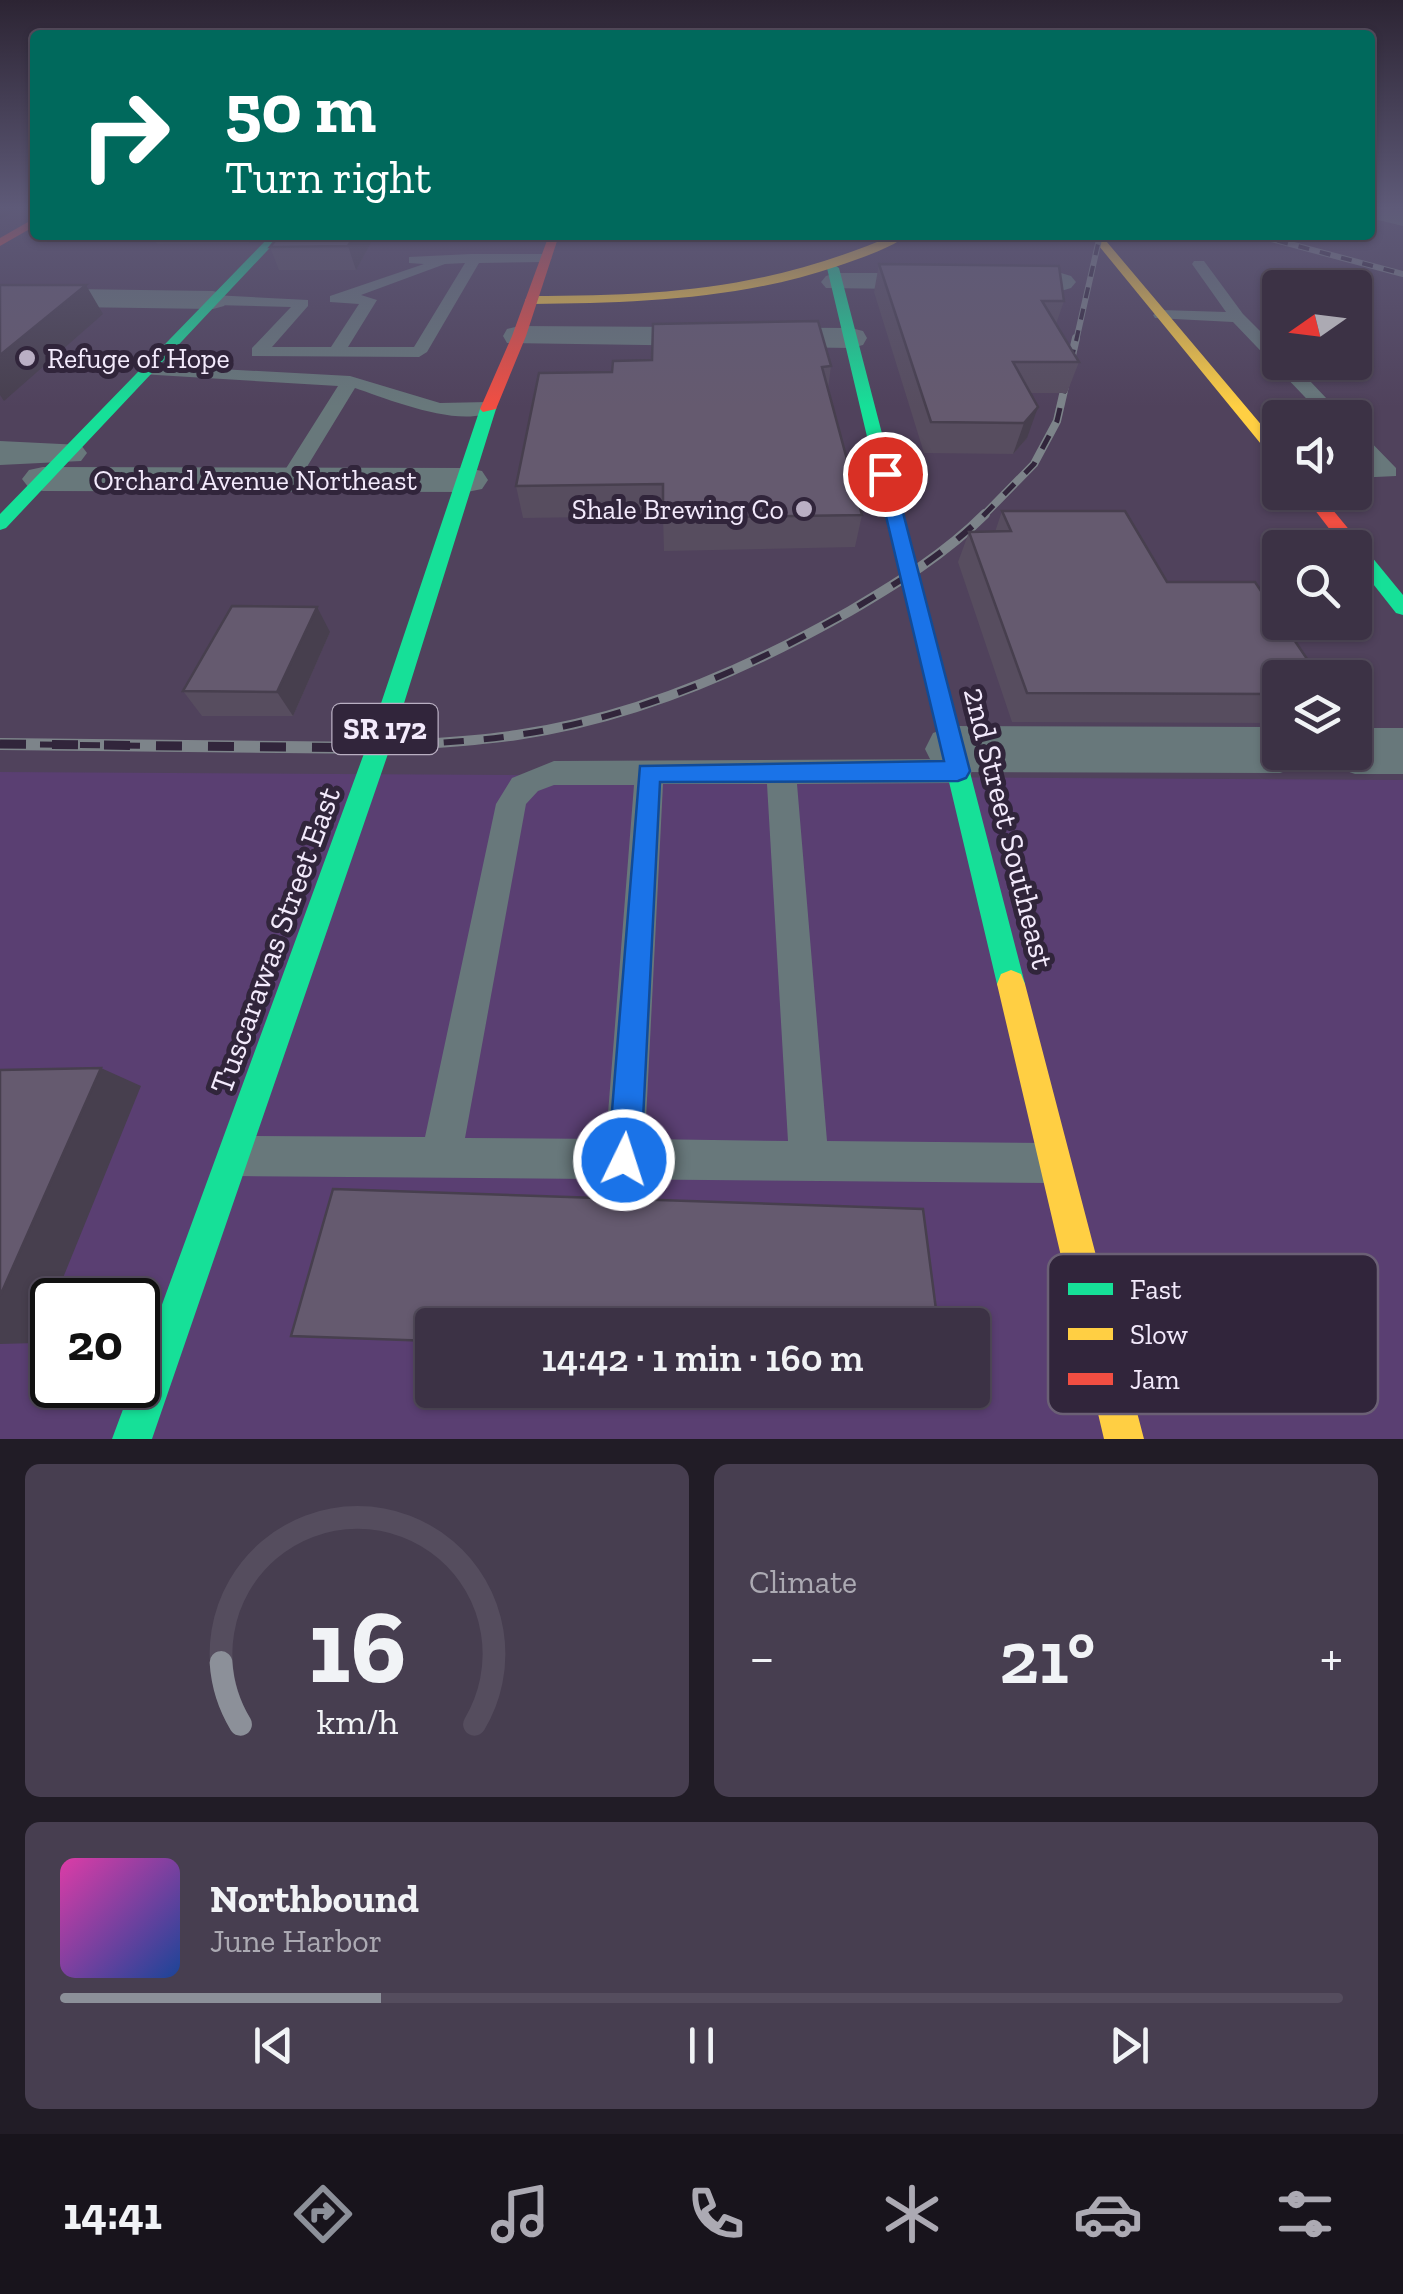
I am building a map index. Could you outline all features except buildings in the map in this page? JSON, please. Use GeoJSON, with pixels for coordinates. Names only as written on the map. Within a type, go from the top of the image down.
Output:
{"type":"FeatureCollection","features":[{"type":"Feature","properties":{"kind":"street"},"geometry":{"type":"LineString","coordinates":[[0,524],[239,273]]}},
{"type":"Feature","properties":{"kind":"street","name":"Tuscarawas Street East"},"geometry":{"type":"LineString","coordinates":[[132,1439],[378,748],[488,408],[519,336],[540,273]]}},
{"type":"Feature","properties":{"kind":"street"},"geometry":{"type":"LineString","coordinates":[[1126,273],[1262,436]]}},
{"type":"Feature","properties":{"kind":"street"},"geometry":{"type":"LineString","coordinates":[[530,300],[725,294],[835,275],[1061,282]]}},
{"type":"Feature","properties":{"kind":"street","name":"2nd Street Southeast"},"geometry":{"type":"LineString","coordinates":[[835,275],[1078,1254]]}},
{"type":"Feature","properties":{"kind":"street"},"geometry":{"type":"LineString","coordinates":[[0,297],[213,300]]}},
{"type":"Feature","properties":{"kind":"street"},"geometry":{"type":"LineString","coordinates":[[519,336],[850,338]]}},
{"type":"Feature","properties":{"kind":"street","name":"Orchard Avenue Northeast"},"geometry":{"type":"LineString","coordinates":[[0,453],[55,466],[467,480]]}},
{"type":"Feature","properties":{"kind":"street"},"geometry":{"type":"LineString","coordinates":[[1323,510],[1340,530]]}},
{"type":"Feature","properties":{"kind":"street"},"geometry":{"type":"LineString","coordinates":[[1372,570],[1403,608]]}},
{"type":"Feature","properties":{"kind":"street"},"geometry":{"type":"LineString","coordinates":[[956,760],[1262,751]]}},
{"type":"Feature","properties":{"kind":"street"},"geometry":{"type":"LineString","coordinates":[[1372,751],[1403,751]]}},
{"type":"Feature","properties":{"kind":"street","name":"2nd Street Southeast"},"geometry":{"type":"LineString","coordinates":[[1118,1414],[1124,1439]]}},
{"type":"Feature","properties":{"kind":"lane"},"geometry":{"type":"LineString","coordinates":[[361,290],[363,278],[374,273]]}},
{"type":"Feature","properties":{"kind":"lane"},"geometry":{"type":"LineString","coordinates":[[213,300],[303,303],[335,298],[410,273]]}},
{"type":"Feature","properties":{"kind":"lane"},"geometry":{"type":"LineString","coordinates":[[303,303],[258,352],[419,352],[466,273]]}},
{"type":"Feature","properties":{"kind":"lane"},"geometry":{"type":"LineString","coordinates":[[1206,273],[1237,317],[1262,343]]}},
{"type":"Feature","properties":{"kind":"lane"},"geometry":{"type":"LineString","coordinates":[[335,298],[369,300],[336,352]]}},
{"type":"Feature","properties":{"kind":"lane"},"geometry":{"type":"LineString","coordinates":[[1161,315],[1237,317]]}},
{"type":"Feature","properties":{"kind":"lane"},"geometry":{"type":"LineString","coordinates":[[146,370],[350,381],[439,409],[488,408]]}},
{"type":"Feature","properties":{"kind":"lane"},"geometry":{"type":"LineString","coordinates":[[1299,380],[1318,400]]}},
{"type":"Feature","properties":{"kind":"lane"},"geometry":{"type":"LineString","coordinates":[[294,470],[350,381]]}},
{"type":"Feature","properties":{"kind":"lane"},"geometry":{"type":"LineString","coordinates":[[1372,452],[1396,472]]}},
{"type":"Feature","properties":{"kind":"lane"},"geometry":{"type":"LineString","coordinates":[[441,1158],[518,790],[529,780],[554,773],[781,772],[956,760]]}},
{"type":"Feature","properties":{"kind":"lane"},"geometry":{"type":"LineString","coordinates":[[624,1160],[649,772]]}},
{"type":"Feature","properties":{"kind":"lane"},"geometry":{"type":"LineString","coordinates":[[781,772],[809,1162]]}},
{"type":"Feature","properties":{"kind":"lane"},"geometry":{"type":"LineString","coordinates":[[232,1156],[1056,1163]]}},
{"type":"Feature","properties":{"kind":"shaded area"},"geometry":{"type":"Polygon","coordinates":[[[0,772],[1403,780],[1403,1439],[0,1439],[0,772]]]}},
{"type":"Feature","properties":{"kind":"railway"},"geometry":{"type":"LineString","coordinates":[[1076,341],[1091,273]]}},
{"type":"Feature","properties":{"kind":"railway"},"geometry":{"type":"LineString","coordinates":[[985,514],[1034,464],[1057,421],[1076,338]]}},
{"type":"Feature","properties":{"kind":"railway"},"geometry":{"type":"LineString","coordinates":[[404,746],[561,727],[647,704],[689,688],[772,652],[850,611],[938,555],[985,514]]}},
{"type":"Feature","properties":{"kind":"railway"},"geometry":{"type":"LineString","coordinates":[[154,746],[0,744],[378,748],[431,743]]}},
{"type":"Feature","properties":{"kind":"traffic: fast"},"geometry":{"type":"LineString","coordinates":[[0,524],[240,273]]}},
{"type":"Feature","properties":{"kind":"traffic: fast"},"geometry":{"type":"LineString","coordinates":[[834,273],[1011,984]]}},
{"type":"Feature","properties":{"kind":"traffic: fast"},"geometry":{"type":"LineString","coordinates":[[132,1439],[378,748],[488,409]]}},
{"type":"Feature","properties":{"kind":"traffic: fast"},"geometry":{"type":"LineString","coordinates":[[1372,570],[1403,608]]}},
{"type":"Feature","properties":{"kind":"traffic: slow"},"geometry":{"type":"LineString","coordinates":[[531,300],[676,296],[804,273]]}},
{"type":"Feature","properties":{"kind":"traffic: slow"},"geometry":{"type":"LineString","coordinates":[[1127,273],[1262,435]]}},
{"type":"Feature","properties":{"kind":"traffic: slow"},"geometry":{"type":"LineString","coordinates":[[1011,984],[1078,1254]]}},
{"type":"Feature","properties":{"kind":"traffic: slow"},"geometry":{"type":"LineString","coordinates":[[1118,1414],[1124,1439]]}},
{"type":"Feature","properties":{"kind":"traffic: jam"},"geometry":{"type":"LineString","coordinates":[[488,409],[541,273]]}},
{"type":"Feature","properties":{"kind":"traffic: jam"},"geometry":{"type":"LineString","coordinates":[[1323,510],[1340,530]]}},
{"type":"Feature","properties":{"kind":"place","name":"Refuge of Hope"},"geometry":{"type":"Point","coordinates":[27,358]}},
{"type":"Feature","properties":{"kind":"place","name":"Shale Brewing Co"},"geometry":{"type":"Point","coordinates":[804,509]}},
{"type":"Feature","properties":{"kind":"route"},"geometry":{"type":"LineString","coordinates":[[624,1160],[649,772],[958,771],[885,474]]}}]}
